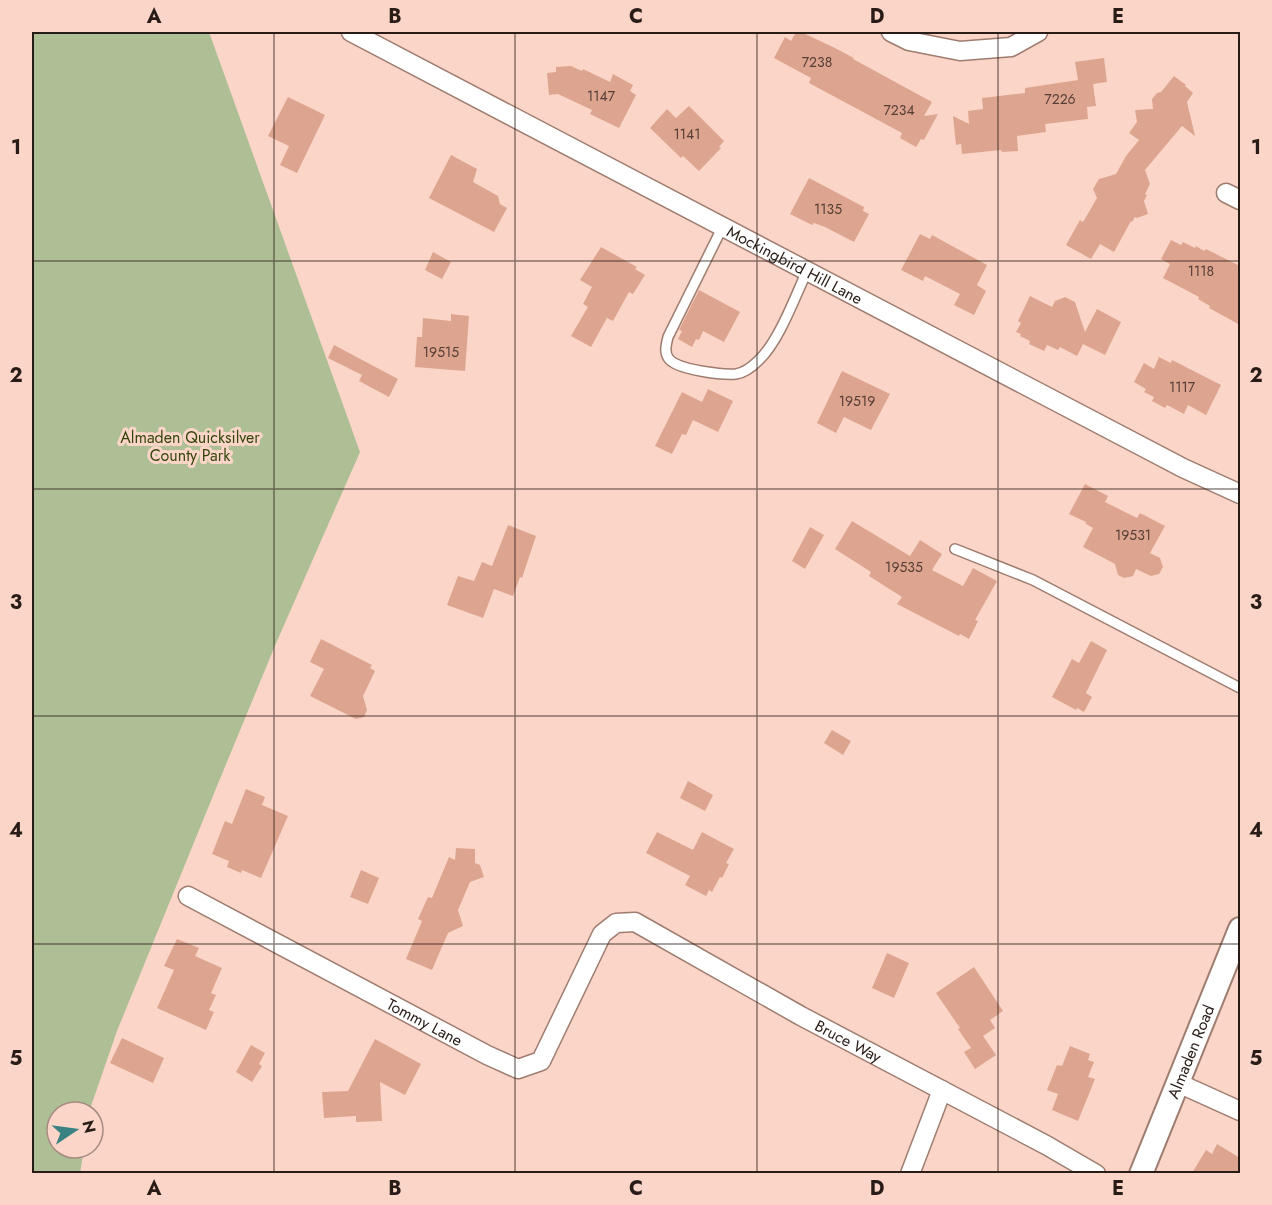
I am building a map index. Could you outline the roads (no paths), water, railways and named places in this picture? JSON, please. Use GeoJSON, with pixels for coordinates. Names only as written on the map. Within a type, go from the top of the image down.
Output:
{"type":"FeatureCollection","features":[{"type":"Feature","properties":{"kind":"street","name":"Mockingbird Hill Lane"},"geometry":{"type":"LineString","coordinates":[[351,32],[1183,468],[1240,494]]}},
{"type":"Feature","properties":{"kind":"street"},"geometry":{"type":"LineString","coordinates":[[891,32],[909,41],[960,51],[1011,47],[1038,32]]}},
{"type":"Feature","properties":{"kind":"street","name":"Tommy Lane"},"geometry":{"type":"LineString","coordinates":[[188,896],[518,1069],[541,1060],[603,934]]}},
{"type":"Feature","properties":{"kind":"street","name":"Bruce Way"},"geometry":{"type":"LineString","coordinates":[[603,934],[616,923],[635,922],[801,1016],[1096,1173]]}},
{"type":"Feature","properties":{"kind":"street","name":"Almaden Road"},"geometry":{"type":"LineString","coordinates":[[1141,1173],[1240,929]]}},
{"type":"Feature","properties":{"kind":"street"},"geometry":{"type":"LineString","coordinates":[[1178,1083],[1240,1110]]}},
{"type":"Feature","properties":{"kind":"street"},"geometry":{"type":"LineString","coordinates":[[910,1173],[942,1090]]}},
{"type":"Feature","properties":{"kind":"lane"},"geometry":{"type":"LineString","coordinates":[[723,226],[668,338],[665,348],[667,356],[678,366],[726,374],[737,374],[750,368],[760,360],[777,335],[807,271]]}},
{"type":"Feature","properties":{"kind":"lane"},"geometry":{"type":"LineString","coordinates":[[954,549],[1033,580],[1240,688]]}},
{"type":"Feature","properties":{"kind":"park label","name":"Almaden Quicksilver County Park"},"geometry":{"type":"Point","coordinates":[190,446]}}]}
